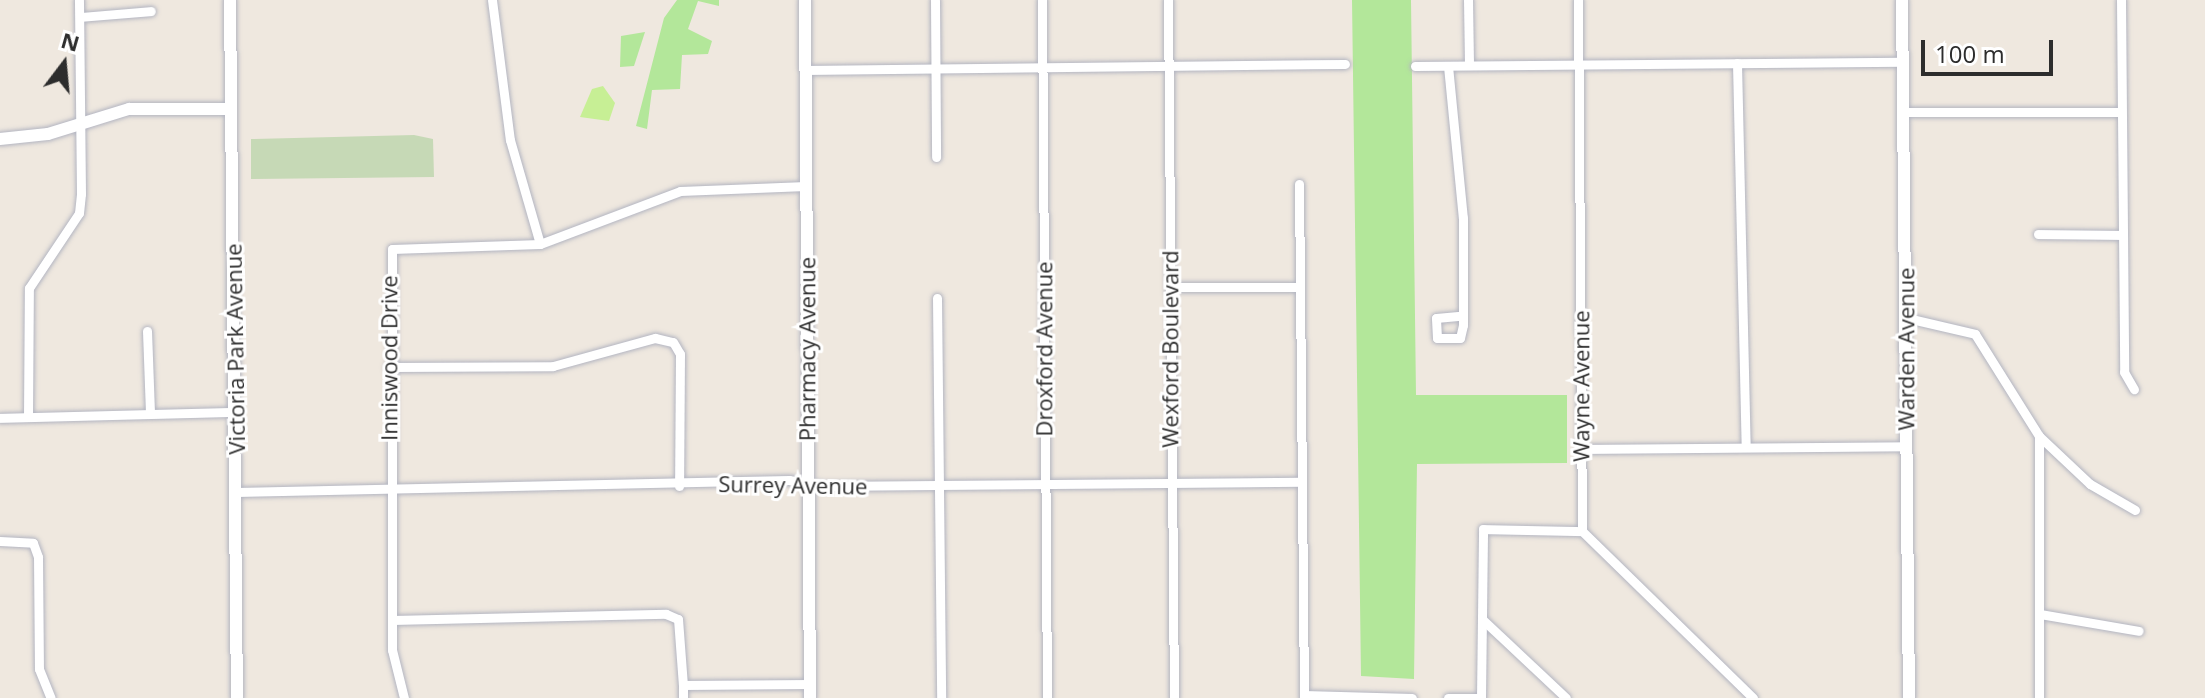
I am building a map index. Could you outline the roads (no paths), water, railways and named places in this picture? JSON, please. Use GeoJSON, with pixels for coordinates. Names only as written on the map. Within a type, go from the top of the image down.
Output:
{"type":"FeatureCollection","features":[{"type":"Feature","properties":{"kind":"main road","name":"Victoria Park Avenue"},"geometry":{"type":"LineString","coordinates":[[230,0],[237,698]]}},
{"type":"Feature","properties":{"kind":"main road","name":"Pharmacy Avenue"},"geometry":{"type":"LineString","coordinates":[[805,0],[810,691]]}},
{"type":"Feature","properties":{"kind":"main road","name":"Warden Avenue"},"geometry":{"type":"LineString","coordinates":[[1902,0],[1909,698]]}},
{"type":"Feature","properties":{"kind":"main road"},"geometry":{"type":"LineString","coordinates":[[0,139],[82,124],[129,109],[231,109]]}},
{"type":"Feature","properties":{"kind":"street"},"geometry":{"type":"LineString","coordinates":[[28,417],[27,299],[39,266],[79,213],[82,124],[79,0]]}},
{"type":"Feature","properties":{"kind":"street"},"geometry":{"type":"LineString","coordinates":[[492,0],[510,140],[540,244]]}},
{"type":"Feature","properties":{"kind":"street"},"geometry":{"type":"LineString","coordinates":[[935,0],[936,157]]}},
{"type":"Feature","properties":{"kind":"street","name":"Droxford Avenue"},"geometry":{"type":"LineString","coordinates":[[1042,0],[1047,698]]}},
{"type":"Feature","properties":{"kind":"street","name":"Wexford Boulevard"},"geometry":{"type":"LineString","coordinates":[[1168,0],[1174,698]]}},
{"type":"Feature","properties":{"kind":"street"},"geometry":{"type":"LineString","coordinates":[[1468,0],[1469,65]]}},
{"type":"Feature","properties":{"kind":"street","name":"Wayne Avenue"},"geometry":{"type":"LineString","coordinates":[[1578,0],[1582,531]]}},
{"type":"Feature","properties":{"kind":"street"},"geometry":{"type":"LineString","coordinates":[[2121,0],[2124,372],[2134,389]]}},
{"type":"Feature","properties":{"kind":"street"},"geometry":{"type":"LineString","coordinates":[[80,17],[151,11]]}},
{"type":"Feature","properties":{"kind":"street"},"geometry":{"type":"LineString","coordinates":[[1415,66],[1903,62]]}},
{"type":"Feature","properties":{"kind":"street"},"geometry":{"type":"LineString","coordinates":[[1737,63],[1746,447]]}},
{"type":"Feature","properties":{"kind":"street"},"geometry":{"type":"LineString","coordinates":[[804,70],[1345,64]]}},
{"type":"Feature","properties":{"kind":"street"},"geometry":{"type":"LineString","coordinates":[[1448,66],[1463,218],[1458,316]]}},
{"type":"Feature","properties":{"kind":"street"},"geometry":{"type":"LineString","coordinates":[[1904,112],[2121,112]]}},
{"type":"Feature","properties":{"kind":"street"},"geometry":{"type":"LineString","coordinates":[[1299,184],[1304,696],[1412,698]]}},
{"type":"Feature","properties":{"kind":"street","name":"Inniswood Drive"},"geometry":{"type":"LineString","coordinates":[[404,698],[392,620],[389,367],[392,249],[540,244],[680,191],[806,186]]}},
{"type":"Feature","properties":{"kind":"street"},"geometry":{"type":"LineString","coordinates":[[2038,234],[2122,235]]}},
{"type":"Feature","properties":{"kind":"street"},"geometry":{"type":"LineString","coordinates":[[1170,287],[1300,287]]}},
{"type":"Feature","properties":{"kind":"street"},"geometry":{"type":"LineString","coordinates":[[937,298],[941,698]]}},
{"type":"Feature","properties":{"kind":"street"},"geometry":{"type":"LineString","coordinates":[[1907,318],[1975,334],[2039,436],[2090,484],[2135,510]]}},
{"type":"Feature","properties":{"kind":"street"},"geometry":{"type":"LineString","coordinates":[[147,331],[150,412]]}},
{"type":"Feature","properties":{"kind":"street"},"geometry":{"type":"LineString","coordinates":[[389,367],[553,366],[655,338],[673,342],[680,354],[679,486]]}},
{"type":"Feature","properties":{"kind":"street"},"geometry":{"type":"LineString","coordinates":[[0,418],[235,412]]}},
{"type":"Feature","properties":{"kind":"street"},"geometry":{"type":"LineString","coordinates":[[2039,436],[2039,698]]}},
{"type":"Feature","properties":{"kind":"street"},"geometry":{"type":"LineString","coordinates":[[1582,449],[1906,446]]}},
{"type":"Feature","properties":{"kind":"street","name":"Surrey Avenue"},"geometry":{"type":"LineString","coordinates":[[236,492],[808,483],[1302,482]]}},
{"type":"Feature","properties":{"kind":"street"},"geometry":{"type":"LineString","coordinates":[[1448,698],[1481,698],[1483,529],[1582,531],[1753,698]]}},
{"type":"Feature","properties":{"kind":"street"},"geometry":{"type":"LineString","coordinates":[[0,541],[33,543],[39,618],[39,669],[51,698]]}},
{"type":"Feature","properties":{"kind":"street"},"geometry":{"type":"LineString","coordinates":[[392,620],[666,614],[678,619],[683,698]]}},
{"type":"Feature","properties":{"kind":"street"},"geometry":{"type":"LineString","coordinates":[[2040,614],[2139,631]]}},
{"type":"Feature","properties":{"kind":"street"},"geometry":{"type":"LineString","coordinates":[[1482,619],[1566,698]]}},
{"type":"Feature","properties":{"kind":"street"},"geometry":{"type":"LineString","coordinates":[[683,685],[810,691]]}}]}
